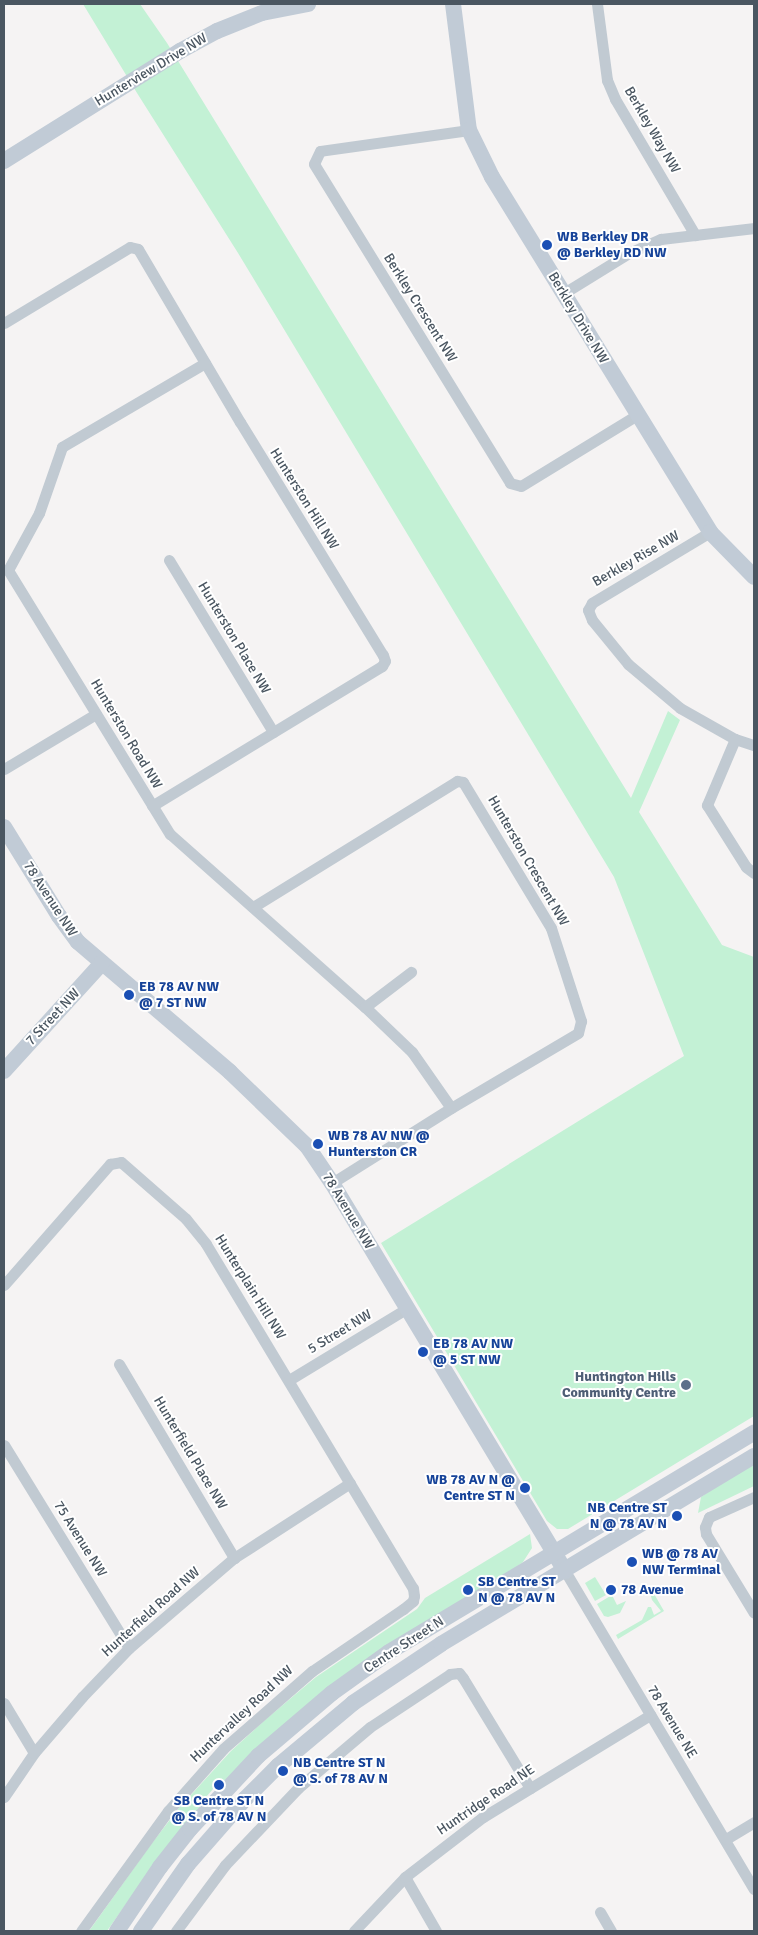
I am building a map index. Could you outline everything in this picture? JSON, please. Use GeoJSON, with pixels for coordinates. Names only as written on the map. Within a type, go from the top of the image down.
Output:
{"type":"FeatureCollection","features":[{"type":"Feature","properties":{"kind":"street","name":"Hunterview Drive NW"},"geometry":{"type":"LineString","coordinates":[[4,161],[180,51],[216,31],[262,13],[308,4]]}},
{"type":"Feature","properties":{"kind":"street","name":"Berkley Drive NW"},"geometry":{"type":"LineString","coordinates":[[453,4],[469,130],[492,178],[710,532],[754,577]]}},
{"type":"Feature","properties":{"kind":"street","name":"Berkley Way NW"},"geometry":{"type":"LineString","coordinates":[[597,4],[606,73],[615,99],[695,235]]}},
{"type":"Feature","properties":{"kind":"street","name":"Berkley Crescent NW"},"geometry":{"type":"LineString","coordinates":[[469,130],[320,151],[314,164],[510,483],[520,486],[637,415]]}},
{"type":"Feature","properties":{"kind":"street"},"geometry":{"type":"LineString","coordinates":[[564,293],[629,253],[661,239],[754,228]]}},
{"type":"Feature","properties":{"kind":"street","name":"Hunterston Hill NW"},"geometry":{"type":"LineString","coordinates":[[4,323],[130,247],[138,250],[383,655],[384,661],[382,666],[152,806]]}},
{"type":"Feature","properties":{"kind":"street","name":"Hunterston Road NW"},"geometry":{"type":"LineString","coordinates":[[205,363],[62,447],[39,513],[8,570],[170,834],[365,1007],[412,1052],[451,1108]]}},
{"type":"Feature","properties":{"kind":"street","name":"Berkley Rise NW"},"geometry":{"type":"LineString","coordinates":[[710,532],[592,603],[588,610],[592,620],[628,664],[680,708],[735,739],[754,745]]}},
{"type":"Feature","properties":{"kind":"street","name":"Hunterston Place NW"},"geometry":{"type":"LineString","coordinates":[[169,560],[273,732]]}},
{"type":"Feature","properties":{"kind":"street"},"geometry":{"type":"LineString","coordinates":[[4,769],[96,714]]}},
{"type":"Feature","properties":{"kind":"street"},"geometry":{"type":"LineString","coordinates":[[735,739],[707,805],[746,867],[754,873]]}},
{"type":"Feature","properties":{"kind":"street","name":"Hunterston Crescent NW"},"geometry":{"type":"LineString","coordinates":[[253,907],[457,781],[463,782],[551,928],[582,1021],[578,1032],[451,1108],[332,1183]]}},
{"type":"Feature","properties":{"kind":"street","name":"78 Avenue NW"},"geometry":{"type":"LineString","coordinates":[[4,827],[59,916],[78,942],[230,1072],[306,1146],[332,1183],[565,1571]]}},
{"type":"Feature","properties":{"kind":"street","name":"7 Street NW"},"geometry":{"type":"LineString","coordinates":[[5,1065],[102,963]]}},
{"type":"Feature","properties":{"kind":"street"},"geometry":{"type":"LineString","coordinates":[[365,1007],[411,972]]}},
{"type":"Feature","properties":{"kind":"street","name":"Hunterplain Hill NW"},"geometry":{"type":"LineString","coordinates":[[4,1285],[110,1164],[121,1162],[186,1220],[206,1244],[413,1588],[414,1596]]}},
{"type":"Feature","properties":{"kind":"street","name":"5 Street NW"},"geometry":{"type":"LineString","coordinates":[[289,1380],[406,1309]]}},
{"type":"Feature","properties":{"kind":"street","name":"Hunterfield Place NW"},"geometry":{"type":"LineString","coordinates":[[119,1364],[234,1558]]}},
{"type":"Feature","properties":{"kind":"street","name":"Centre Street N"},"geometry":{"type":"LineString","coordinates":[[117,1931],[160,1867],[190,1829],[258,1756],[332,1693],[389,1652],[754,1433]]}},
{"type":"Feature","properties":{"kind":"street","name":"75 Avenue NW"},"geometry":{"type":"LineString","coordinates":[[4,1445],[129,1648]]}},
{"type":"Feature","properties":{"kind":"street","name":"Centre Street N"},"geometry":{"type":"LineString","coordinates":[[141,1931],[188,1864],[215,1832],[278,1766],[321,1728],[399,1671],[754,1456]]}},
{"type":"Feature","properties":{"kind":"street","name":"Hunterfield Road NW"},"geometry":{"type":"LineString","coordinates":[[4,1797],[34,1753],[82,1697],[129,1648],[234,1558],[350,1483]]}},
{"type":"Feature","properties":{"kind":"street"},"geometry":{"type":"LineString","coordinates":[[754,1497],[709,1517],[705,1527],[706,1534],[754,1613]]}},
{"type":"Feature","properties":{"kind":"street","name":"78 Avenue NE"},"geometry":{"type":"LineString","coordinates":[[565,1571],[754,1889]]}},
{"type":"Feature","properties":{"kind":"street","name":"Huntervalley Road NW"},"geometry":{"type":"LineString","coordinates":[[81,1931],[168,1811],[223,1749],[312,1671],[403,1609],[413,1601],[414,1596]]}},
{"type":"Feature","properties":{"kind":"street"},"geometry":{"type":"LineString","coordinates":[[176,1931],[225,1865],[298,1788],[370,1727],[450,1674],[459,1673],[463,1678],[530,1788]]}},
{"type":"Feature","properties":{"kind":"street"},"geometry":{"type":"LineString","coordinates":[[4,1703],[34,1753]]}},
{"type":"Feature","properties":{"kind":"street","name":"Huntridge Road NE"},"geometry":{"type":"LineString","coordinates":[[354,1931],[405,1877],[483,1817],[650,1715]]}},
{"type":"Feature","properties":{"kind":"street"},"geometry":{"type":"LineString","coordinates":[[726,1839],[754,1822]]}},
{"type":"Feature","properties":{"kind":"street"},"geometry":{"type":"LineString","coordinates":[[405,1877],[436,1931]]}},
{"type":"Feature","properties":{"kind":"street"},"geometry":{"type":"LineString","coordinates":[[600,1912],[611,1931]]}},
{"type":"Feature","properties":{"kind":"green space"},"geometry":{"type":"Polygon","coordinates":[[[83,4],[140,4],[167,43],[631,798],[668,711],[680,720],[639,812],[722,945],[754,957],[754,1416],[568,1529],[557,1529],[547,1521],[381,1243],[684,1056],[614,877],[238,253],[83,4]]]}},
{"type":"Feature","properties":{"kind":"green space"},"geometry":{"type":"Polygon","coordinates":[[[754,1461],[754,1486],[698,1513],[701,1497],[754,1461]]]}},
{"type":"Feature","properties":{"kind":"green space"},"geometry":{"type":"Polygon","coordinates":[[[530,1534],[532,1548],[523,1562],[224,1781],[221,1780],[206,1797],[208,1799],[131,1897],[107,1931],[89,1931],[179,1808],[231,1751],[265,1720],[316,1677],[417,1609],[425,1598],[530,1534]]]}},
{"type":"Feature","properties":{"kind":"green space"},"geometry":{"type":"Polygon","coordinates":[[[595,1577],[606,1595],[595,1601],[585,1583],[595,1577]]]}},
{"type":"Feature","properties":{"kind":"green space"},"geometry":{"type":"Polygon","coordinates":[[[653,1592],[664,1611],[618,1639],[616,1635],[642,1620],[648,1607],[651,1607],[654,1615],[661,1611],[652,1600],[650,1593],[653,1592]]]}},
{"type":"Feature","properties":{"kind":"green space"},"geometry":{"type":"Polygon","coordinates":[[[612,1595],[617,1605],[626,1601],[620,1613],[608,1617],[604,1616],[597,1604],[612,1595]]]}},
{"type":"Feature","properties":{"kind":"place","name":"WB Berkley DR @ Berkley RD NW"},"geometry":{"type":"Point","coordinates":[547,245]}},
{"type":"Feature","properties":{"kind":"place","name":"EB 78 AV NW @ 7 ST NW"},"geometry":{"type":"Point","coordinates":[129,995]}},
{"type":"Feature","properties":{"kind":"place","name":"WB 78 AV NW @ Hunterston CR"},"geometry":{"type":"Point","coordinates":[318,1144]}},
{"type":"Feature","properties":{"kind":"place","name":"EB 78 AV NW @ 5 ST NW"},"geometry":{"type":"Point","coordinates":[423,1352]}},
{"type":"Feature","properties":{"kind":"place","name":"Huntington Hills Community Centre"},"geometry":{"type":"Point","coordinates":[686,1385]}},
{"type":"Feature","properties":{"kind":"place","name":"WB 78 AV N @ Centre ST N"},"geometry":{"type":"Point","coordinates":[525,1488]}},
{"type":"Feature","properties":{"kind":"place","name":"NB Centre ST N @ 78 AV N"},"geometry":{"type":"Point","coordinates":[677,1516]}},
{"type":"Feature","properties":{"kind":"place","name":"WB @ 78 AV NW Terminal"},"geometry":{"type":"Point","coordinates":[632,1562]}},
{"type":"Feature","properties":{"kind":"place","name":"SB Centre ST N @ 78 AV N"},"geometry":{"type":"Point","coordinates":[468,1590]}},
{"type":"Feature","properties":{"kind":"place","name":"78 Avenue"},"geometry":{"type":"Point","coordinates":[611,1590]}},
{"type":"Feature","properties":{"kind":"place","name":"NB Centre ST N @ S. of 78 AV N"},"geometry":{"type":"Point","coordinates":[283,1771]}},
{"type":"Feature","properties":{"kind":"place","name":"SB Centre ST N @ S. of 78 AV N"},"geometry":{"type":"Point","coordinates":[219,1785]}}]}
